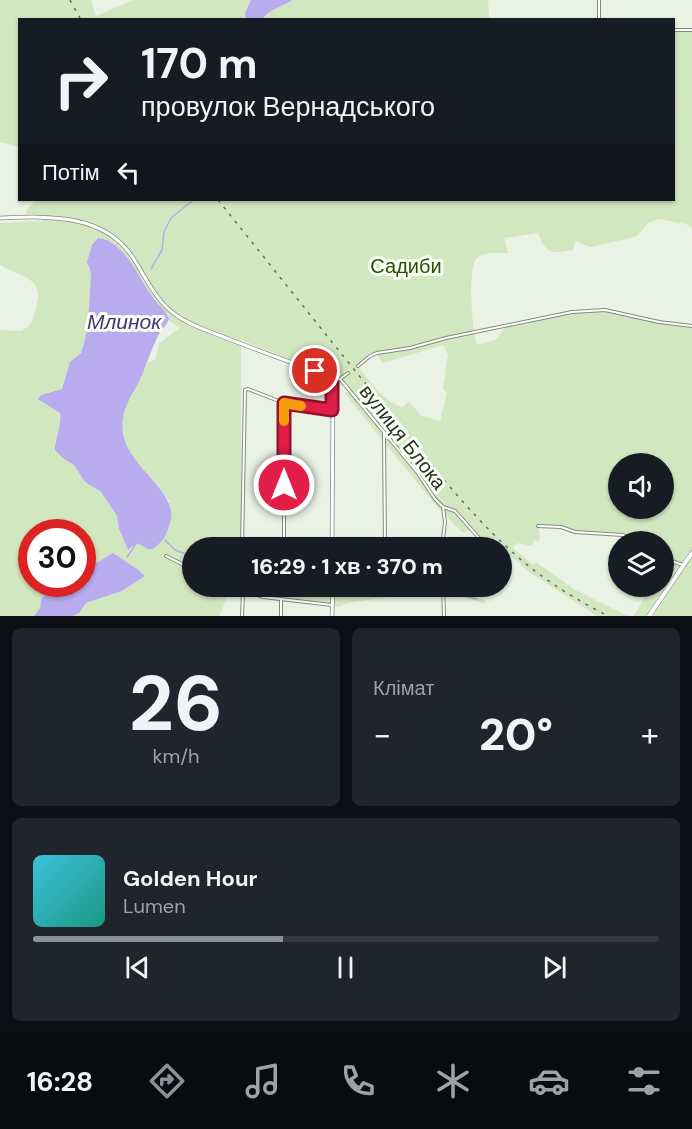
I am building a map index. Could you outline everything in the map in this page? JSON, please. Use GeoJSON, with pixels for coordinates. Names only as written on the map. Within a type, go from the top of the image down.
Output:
{"type":"FeatureCollection","features":[{"type":"Feature","properties":{"kind":"main road"},"geometry":{"type":"LineString","coordinates":[[649,616],[692,553]]}},
{"type":"Feature","properties":{"kind":"street"},"geometry":{"type":"LineString","coordinates":[[599,0],[599,18]]}},
{"type":"Feature","properties":{"kind":"street"},"geometry":{"type":"LineString","coordinates":[[675,30],[692,30]]}},
{"type":"Feature","properties":{"kind":"street"},"geometry":{"type":"LineString","coordinates":[[0,218],[61,219],[87,222],[105,230],[129,250],[158,298],[174,315],[198,327],[315,371],[330,380],[333,385],[332,537]]}},
{"type":"Feature","properties":{"kind":"street"},"geometry":{"type":"LineString","coordinates":[[358,366],[377,353],[584,311],[605,310],[692,326]]}},
{"type":"Feature","properties":{"kind":"street"},"geometry":{"type":"LineString","coordinates":[[330,380],[340,379],[348,373]]}},
{"type":"Feature","properties":{"kind":"street","name":"вулиця Блока"},"geometry":{"type":"LineString","coordinates":[[340,379],[442,507],[445,522],[443,537]]}},
{"type":"Feature","properties":{"kind":"street"},"geometry":{"type":"LineString","coordinates":[[242,537],[245,390],[248,389],[284,403],[332,410]]}},
{"type":"Feature","properties":{"kind":"street"},"geometry":{"type":"LineString","coordinates":[[284,403],[284,537]]}},
{"type":"Feature","properties":{"kind":"street"},"geometry":{"type":"LineString","coordinates":[[384,432],[385,537]]}},
{"type":"Feature","properties":{"kind":"street"},"geometry":{"type":"LineString","coordinates":[[442,507],[455,511],[479,537]]}},
{"type":"Feature","properties":{"kind":"street"},"geometry":{"type":"LineString","coordinates":[[538,526],[561,526],[575,532],[608,534]]}},
{"type":"Feature","properties":{"kind":"street"},"geometry":{"type":"LineString","coordinates":[[166,556],[182,564]]}},
{"type":"Feature","properties":{"kind":"street"},"geometry":{"type":"LineString","coordinates":[[674,562],[683,565]]}},
{"type":"Feature","properties":{"kind":"street"},"geometry":{"type":"LineString","coordinates":[[242,616],[243,597]]}},
{"type":"Feature","properties":{"kind":"street"},"geometry":{"type":"LineString","coordinates":[[270,597],[332,605]]}},
{"type":"Feature","properties":{"kind":"street"},"geometry":{"type":"LineString","coordinates":[[332,597],[332,616]]}},
{"type":"Feature","properties":{"kind":"street"},"geometry":{"type":"LineString","coordinates":[[443,597],[444,616]]}},
{"type":"Feature","properties":{"kind":"street"},"geometry":{"type":"LineString","coordinates":[[281,599],[281,616]]}},
{"type":"Feature","properties":{"kind":"green space"},"geometry":{"type":"Polygon","coordinates":[[[0,0],[91,0],[96,16],[133,0],[251,0],[245,13],[246,18],[18,18],[18,147],[0,142],[0,0]]]}},
{"type":"Feature","properties":{"kind":"green space"},"geometry":{"type":"Polygon","coordinates":[[[292,0],[488,0],[489,18],[264,18],[292,0]]]}},
{"type":"Feature","properties":{"kind":"green space","name":"Садиби"},"geometry":{"type":"Polygon","coordinates":[[[675,30],[692,30],[692,228],[686,224],[659,219],[648,223],[637,236],[590,247],[575,241],[573,250],[559,252],[547,249],[538,233],[504,238],[508,253],[487,253],[480,256],[474,264],[472,273],[472,314],[477,345],[495,340],[508,325],[572,312],[600,310],[692,326],[692,549],[674,575],[674,531],[608,531],[608,535],[575,532],[564,527],[538,526],[539,541],[534,540],[532,546],[518,543],[513,548],[533,565],[536,562],[577,591],[628,616],[597,616],[529,572],[512,557],[512,537],[479,537],[471,529],[462,532],[438,508],[345,394],[349,390],[340,379],[241,340],[241,537],[182,537],[182,597],[227,597],[219,616],[73,616],[79,613],[86,603],[122,591],[144,576],[113,553],[96,563],[96,519],[18,519],[18,597],[43,597],[40,608],[34,616],[0,616],[0,330],[21,331],[29,326],[34,315],[38,294],[33,282],[0,265],[0,223],[44,221],[43,215],[26,214],[26,210],[35,201],[675,201],[675,30]],[[98,238],[92,245],[87,265],[91,273],[89,308],[81,353],[70,362],[62,389],[41,395],[60,413],[61,419],[55,441],[63,458],[74,465],[85,482],[101,492],[117,516],[119,529],[128,550],[137,543],[148,549],[169,501],[127,446],[123,434],[123,420],[130,394],[148,362],[155,360],[159,343],[180,328],[169,321],[119,248],[98,238]],[[443,345],[383,363],[376,353],[358,366],[388,400],[402,407],[409,401],[421,416],[440,421],[447,393],[443,389],[448,355],[443,345]]]}},
{"type":"Feature","properties":{"kind":"green space"},"geometry":{"type":"Polygon","coordinates":[[[692,557],[692,616],[652,616],[665,597],[674,597],[674,584],[692,557]]]}},
{"type":"Feature","properties":{"kind":"green space"},"geometry":{"type":"Polygon","coordinates":[[[272,597],[388,597],[347,603],[339,607],[272,597]]]}},
{"type":"Feature","properties":{"kind":"green space"},"geometry":{"type":"Polygon","coordinates":[[[461,597],[476,597],[484,600],[486,604],[461,597]]]}},
{"type":"Feature","properties":{"kind":"green space"},"geometry":{"type":"Polygon","coordinates":[[[644,597],[659,597],[646,616],[634,616],[644,597]]]}},
{"type":"Feature","properties":{"kind":"water"},"geometry":{"type":"Polygon","coordinates":[[[251,0],[292,0],[268,13],[264,18],[246,18],[245,13],[251,0]]]}},
{"type":"Feature","properties":{"kind":"water","name":"Млинок"},"geometry":{"type":"Polygon","coordinates":[[[98,238],[107,240],[123,252],[169,319],[157,338],[123,417],[123,433],[127,446],[161,490],[168,501],[171,512],[166,535],[153,549],[137,543],[128,550],[119,529],[117,516],[101,492],[85,482],[74,465],[55,450],[60,413],[38,399],[41,395],[62,389],[70,362],[81,353],[89,308],[91,273],[87,262],[92,245],[98,238]]]}},
{"type":"Feature","properties":{"kind":"water"},"geometry":{"type":"Polygon","coordinates":[[[113,553],[145,576],[122,591],[86,603],[79,613],[73,616],[34,616],[40,608],[43,597],[96,597],[96,563],[113,553]]]}},
{"type":"Feature","properties":{"kind":"waterway"},"geometry":{"type":"LineString","coordinates":[[151,269],[162,250],[164,232],[171,218],[192,201]]}},
{"type":"Feature","properties":{"kind":"waterway"},"geometry":{"type":"LineString","coordinates":[[165,540],[175,550],[182,552]]}},
{"type":"Feature","properties":{"kind":"waterway"},"geometry":{"type":"LineString","coordinates":[[127,557],[138,541]]}},
{"type":"Feature","properties":{"kind":"waterway"},"geometry":{"type":"LineString","coordinates":[[469,597],[476,599]]}},
{"type":"Feature","properties":{"kind":"railway"},"geometry":{"type":"LineString","coordinates":[[70,0],[80,18]]}},
{"type":"Feature","properties":{"kind":"railway"},"geometry":{"type":"LineString","coordinates":[[219,201],[429,462],[476,516],[533,569],[569,594],[608,616]]}},
{"type":"Feature","properties":{"kind":"slow traffic"},"geometry":{"type":"LineString","coordinates":[[284,421],[284,403],[301,406]]}},
{"type":"Feature","properties":{"kind":"route"},"geometry":{"type":"LineString","coordinates":[[284,485],[284,403],[332,410],[332,383],[315,371]]}}]}
